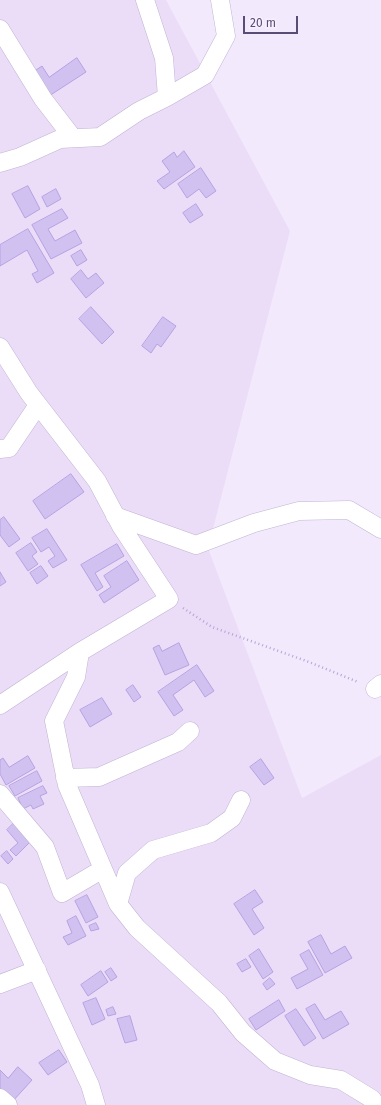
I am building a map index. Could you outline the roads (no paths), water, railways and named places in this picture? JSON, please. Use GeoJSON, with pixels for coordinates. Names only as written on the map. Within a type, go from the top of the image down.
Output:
{"type":"FeatureCollection","features":[{"type":"Feature","properties":{"kind":"street"},"geometry":{"type":"LineString","coordinates":[[145,0],[164,58],[167,97]]}},
{"type":"Feature","properties":{"kind":"street"},"geometry":{"type":"LineString","coordinates":[[0,163],[20,157],[60,139],[100,137],[140,111],[205,75],[226,36],[220,0]]}},
{"type":"Feature","properties":{"kind":"street"},"geometry":{"type":"LineString","coordinates":[[0,29],[43,99],[73,138]]}},
{"type":"Feature","properties":{"kind":"street"},"geometry":{"type":"LineString","coordinates":[[0,347],[38,405],[97,481],[115,516],[169,599],[80,652],[0,705]]}},
{"type":"Feature","properties":{"kind":"street"},"geometry":{"type":"LineString","coordinates":[[0,449],[8,448],[38,405]]}},
{"type":"Feature","properties":{"kind":"street"},"geometry":{"type":"LineString","coordinates":[[115,516],[196,545],[254,523],[299,511],[349,510],[381,529]]}},
{"type":"Feature","properties":{"kind":"street"},"geometry":{"type":"LineString","coordinates":[[80,652],[76,677],[54,721],[67,785],[118,904],[137,928],[219,1003],[243,1033],[275,1061],[310,1075],[341,1080],[372,1099],[376,1105]]}},
{"type":"Feature","properties":{"kind":"street"},"geometry":{"type":"LineString","coordinates":[[65,778],[99,777],[178,742],[190,731]]}},
{"type":"Feature","properties":{"kind":"street"},"geometry":{"type":"LineString","coordinates":[[0,794],[44,847],[62,893],[103,869]]}},
{"type":"Feature","properties":{"kind":"street"},"geometry":{"type":"LineString","coordinates":[[118,904],[127,873],[153,850],[211,833],[232,818],[241,800]]}},
{"type":"Feature","properties":{"kind":"street"},"geometry":{"type":"LineString","coordinates":[[0,892],[90,1085],[96,1105]]}},
{"type":"Feature","properties":{"kind":"street"},"geometry":{"type":"LineString","coordinates":[[0,984],[37,970]]}},
{"type":"Feature","properties":{"kind":"street"},"geometry":{"type":"LineString","coordinates":[[0,1098],[8,1105]]}}]}
